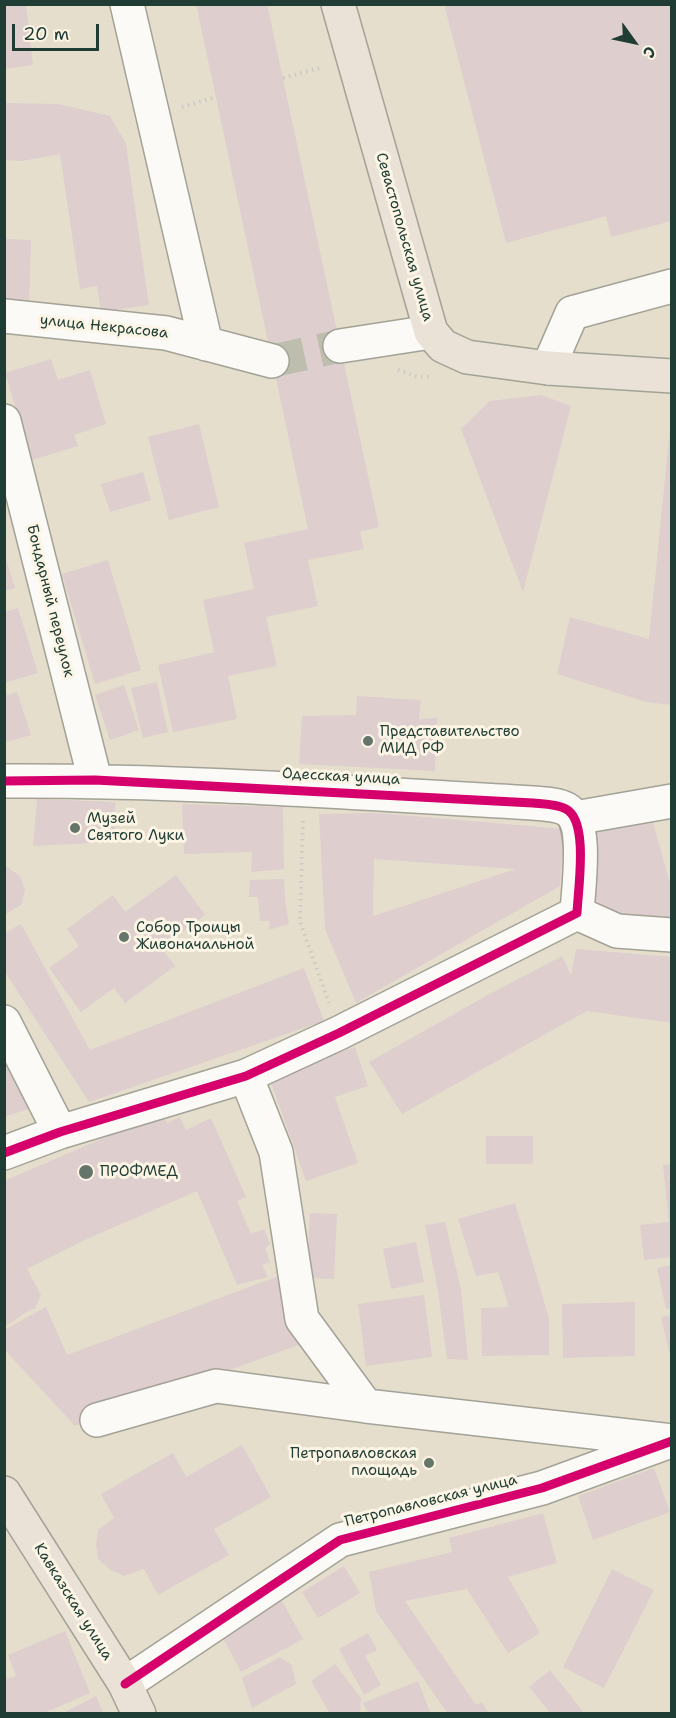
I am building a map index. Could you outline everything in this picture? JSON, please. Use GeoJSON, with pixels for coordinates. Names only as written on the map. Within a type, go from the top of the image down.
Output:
{"type":"FeatureCollection","features":[{"type":"Feature","properties":{"kind":"main road","name":"Севастопольская улица"},"geometry":{"type":"LineString","coordinates":[[338,4],[431,332],[442,346],[467,357],[548,368],[672,376]]}},
{"type":"Feature","properties":{"kind":"main road","name":"Кавказская улица"},"geometry":{"type":"LineString","coordinates":[[4,1493],[125,1684],[139,1713]]}},
{"type":"Feature","properties":{"kind":"street"},"geometry":{"type":"LineString","coordinates":[[127,4],[206,344]]}},
{"type":"Feature","properties":{"kind":"street"},"geometry":{"type":"LineString","coordinates":[[548,368],[572,313],[672,286]]}},
{"type":"Feature","properties":{"kind":"street","name":"улица Некрасова"},"geometry":{"type":"LineString","coordinates":[[4,316],[166,333],[272,362]]}},
{"type":"Feature","properties":{"kind":"street"},"geometry":{"type":"LineString","coordinates":[[340,346],[431,332]]}},
{"type":"Feature","properties":{"kind":"street","name":"Бондарный переулок"},"geometry":{"type":"LineString","coordinates":[[4,421],[95,780]]}},
{"type":"Feature","properties":{"kind":"street","name":"Одесская улица"},"geometry":{"type":"LineString","coordinates":[[4,781],[95,780],[533,803],[565,808],[575,818]]}},
{"type":"Feature","properties":{"kind":"street"},"geometry":{"type":"LineString","coordinates":[[576,913],[580,835],[575,818],[672,801]]}},
{"type":"Feature","properties":{"kind":"street"},"geometry":{"type":"LineString","coordinates":[[4,1153],[60,1132],[246,1076],[339,1033],[576,913]]}},
{"type":"Feature","properties":{"kind":"street"},"geometry":{"type":"LineString","coordinates":[[576,913],[617,931],[672,935]]}},
{"type":"Feature","properties":{"kind":"street"},"geometry":{"type":"LineString","coordinates":[[4,1022],[60,1132]]}},
{"type":"Feature","properties":{"kind":"street"},"geometry":{"type":"LineString","coordinates":[[246,1076],[276,1152],[302,1319],[366,1406]]}},
{"type":"Feature","properties":{"kind":"street"},"geometry":{"type":"LineString","coordinates":[[97,1420],[216,1386],[366,1406],[672,1441]]}},
{"type":"Feature","properties":{"kind":"street","name":"Петропавловская улица"},"geometry":{"type":"LineString","coordinates":[[125,1684],[340,1540],[542,1488],[672,1441]]}},
{"type":"Feature","properties":{"kind":"path"},"geometry":{"type":"LineString","coordinates":[[283,78],[329,65]]}},
{"type":"Feature","properties":{"kind":"path"},"geometry":{"type":"LineString","coordinates":[[304,790],[300,922],[339,1033]]}},
{"type":"Feature","properties":{"kind":"building"},"geometry":{"type":"Polygon","coordinates":[[[4,4],[26,4],[33,65],[4,69],[4,4]]]}},
{"type":"Feature","properties":{"kind":"building"},"geometry":{"type":"Polygon","coordinates":[[[196,4],[267,4],[379,527],[360,532],[364,549],[308,560],[318,606],[266,617],[277,666],[228,676],[237,719],[173,732],[158,665],[214,652],[203,600],[254,589],[244,543],[308,529],[196,4]]]}},
{"type":"Feature","properties":{"kind":"building"},"geometry":{"type":"Polygon","coordinates":[[[444,4],[672,4],[672,221],[611,237],[606,216],[506,243],[444,4]]]}},
{"type":"Feature","properties":{"kind":"building"},"geometry":{"type":"Polygon","coordinates":[[[4,103],[58,104],[110,116],[126,144],[149,305],[101,312],[97,286],[80,289],[60,154],[22,161],[4,160],[4,103]]]}},
{"type":"Feature","properties":{"kind":"building"},"geometry":{"type":"Polygon","coordinates":[[[4,239],[31,240],[29,304],[4,303],[4,239]]]}},
{"type":"Feature","properties":{"kind":"building"},"geometry":{"type":"Polygon","coordinates":[[[51,359],[58,380],[90,370],[106,424],[74,435],[78,446],[32,460],[5,373],[51,359]]]}},
{"type":"Feature","properties":{"kind":"building"},"geometry":{"type":"Polygon","coordinates":[[[541,395],[571,406],[523,592],[461,429],[490,401],[541,395]]]}},
{"type":"Feature","properties":{"kind":"building"},"geometry":{"type":"Polygon","coordinates":[[[199,424],[219,507],[169,520],[148,437],[199,424]]]}},
{"type":"Feature","properties":{"kind":"building"},"geometry":{"type":"Polygon","coordinates":[[[670,429],[672,429],[672,705],[646,702],[557,674],[570,617],[649,639],[670,429]]]}},
{"type":"Feature","properties":{"kind":"building"},"geometry":{"type":"Polygon","coordinates":[[[143,472],[151,500],[110,512],[101,484],[143,472]]]}},
{"type":"Feature","properties":{"kind":"building"},"geometry":{"type":"Polygon","coordinates":[[[4,552],[15,588],[4,591],[4,552]]]}},
{"type":"Feature","properties":{"kind":"building"},"geometry":{"type":"Polygon","coordinates":[[[108,560],[141,670],[95,684],[62,574],[108,560]]]}},
{"type":"Feature","properties":{"kind":"building"},"geometry":{"type":"Polygon","coordinates":[[[18,608],[38,673],[4,683],[4,612],[18,608]]]}},
{"type":"Feature","properties":{"kind":"building"},"geometry":{"type":"Polygon","coordinates":[[[157,682],[168,732],[143,738],[131,688],[157,682]]]}},
{"type":"Feature","properties":{"kind":"building"},"geometry":{"type":"Polygon","coordinates":[[[124,685],[139,730],[110,740],[95,695],[124,685]]]}},
{"type":"Feature","properties":{"kind":"building"},"geometry":{"type":"Polygon","coordinates":[[[17,692],[31,735],[7,742],[4,733],[4,696],[17,692]]]}},
{"type":"Feature","properties":{"kind":"building","name":"Представительство МИД РФ"},"geometry":{"type":"Polygon","coordinates":[[[357,696],[421,700],[419,719],[437,718],[435,771],[299,764],[302,716],[356,715],[357,696]]]}},
{"type":"Feature","properties":{"kind":"building"},"geometry":{"type":"Polygon","coordinates":[[[37,799],[115,802],[115,842],[33,846],[37,799]]]}},
{"type":"Feature","properties":{"kind":"building"},"geometry":{"type":"Polygon","coordinates":[[[182,804],[283,807],[284,869],[251,872],[252,852],[184,854],[182,804]]]}},
{"type":"Feature","properties":{"kind":"building"},"geometry":{"type":"Polygon","coordinates":[[[377,813],[564,829],[560,886],[356,1003],[325,929],[319,814],[377,813]],[[374,859],[373,916],[516,869],[374,859]]]}},
{"type":"Feature","properties":{"kind":"building"},"geometry":{"type":"Polygon","coordinates":[[[653,823],[672,890],[672,917],[616,912],[593,899],[591,830],[653,823]]]}},
{"type":"Feature","properties":{"kind":"building"},"geometry":{"type":"Polygon","coordinates":[[[7,867],[20,876],[25,890],[21,905],[4,915],[4,868],[7,867]]]}},
{"type":"Feature","properties":{"kind":"building","name":"Собор Троицы Живоначальной"},"geometry":{"type":"Polygon","coordinates":[[[176,875],[205,915],[161,948],[175,966],[125,1003],[114,988],[81,1012],[49,968],[79,946],[67,929],[113,895],[125,912],[176,875]]]}},
{"type":"Feature","properties":{"kind":"building"},"geometry":{"type":"Polygon","coordinates":[[[284,879],[289,924],[269,930],[270,921],[260,921],[258,897],[249,897],[250,880],[284,879]]]}},
{"type":"Feature","properties":{"kind":"building"},"geometry":{"type":"Polygon","coordinates":[[[21,924],[90,1050],[304,968],[324,1021],[89,1102],[5,972],[5,933],[21,924]]]}},
{"type":"Feature","properties":{"kind":"building"},"geometry":{"type":"Polygon","coordinates":[[[576,949],[672,957],[672,1023],[587,1011],[402,1114],[369,1062],[562,956],[571,975],[576,949]]]}},
{"type":"Feature","properties":{"kind":"building"},"geometry":{"type":"Polygon","coordinates":[[[355,1047],[368,1086],[335,1097],[358,1163],[306,1181],[269,1077],[355,1047]]]}},
{"type":"Feature","properties":{"kind":"building"},"geometry":{"type":"Polygon","coordinates":[[[4,1049],[34,1107],[4,1117],[4,1049]]]}},
{"type":"Feature","properties":{"kind":"building"},"geometry":{"type":"Polygon","coordinates":[[[162,1113],[167,1123],[180,1117],[186,1130],[211,1118],[246,1197],[237,1201],[251,1234],[264,1229],[270,1244],[265,1248],[270,1262],[262,1265],[268,1277],[237,1285],[197,1191],[87,1239],[27,1269],[41,1295],[35,1308],[4,1327],[4,1181],[162,1113]]]}},
{"type":"Feature","properties":{"kind":"building"},"geometry":{"type":"Polygon","coordinates":[[[486,1136],[533,1136],[533,1164],[486,1164],[486,1136]]]}},
{"type":"Feature","properties":{"kind":"building"},"geometry":{"type":"Polygon","coordinates":[[[672,1164],[672,1257],[644,1260],[640,1225],[669,1222],[663,1165],[672,1164]]]}},
{"type":"Feature","properties":{"kind":"building"},"geometry":{"type":"Polygon","coordinates":[[[515,1203],[549,1318],[549,1355],[482,1356],[481,1308],[509,1307],[498,1272],[476,1276],[458,1219],[515,1203]]]}},
{"type":"Feature","properties":{"kind":"building"},"geometry":{"type":"Polygon","coordinates":[[[310,1213],[337,1214],[334,1279],[307,1278],[310,1213]]]}},
{"type":"Feature","properties":{"kind":"building"},"geometry":{"type":"Polygon","coordinates":[[[445,1222],[461,1289],[468,1360],[447,1359],[438,1291],[425,1225],[445,1222]]]}},
{"type":"Feature","properties":{"kind":"building"},"geometry":{"type":"Polygon","coordinates":[[[416,1242],[424,1282],[391,1289],[383,1249],[416,1242]]]}},
{"type":"Feature","properties":{"kind":"building"},"geometry":{"type":"Polygon","coordinates":[[[672,1265],[672,1308],[666,1309],[657,1268],[672,1265]]]}},
{"type":"Feature","properties":{"kind":"building"},"geometry":{"type":"Polygon","coordinates":[[[284,1274],[304,1343],[75,1426],[4,1349],[4,1330],[46,1307],[67,1355],[284,1274]]]}},
{"type":"Feature","properties":{"kind":"building"},"geometry":{"type":"Polygon","coordinates":[[[424,1295],[432,1357],[366,1366],[358,1304],[424,1295]]]}},
{"type":"Feature","properties":{"kind":"building"},"geometry":{"type":"Polygon","coordinates":[[[635,1302],[635,1356],[563,1358],[562,1304],[635,1302]]]}},
{"type":"Feature","properties":{"kind":"building"},"geometry":{"type":"Polygon","coordinates":[[[672,1315],[672,1360],[671,1360],[661,1317],[672,1315]]]}},
{"type":"Feature","properties":{"kind":"building"},"geometry":{"type":"Polygon","coordinates":[[[242,1445],[271,1497],[214,1529],[229,1555],[158,1595],[144,1569],[124,1576],[111,1570],[98,1559],[96,1544],[98,1530],[114,1518],[101,1494],[173,1453],[186,1477],[242,1445]]]}},
{"type":"Feature","properties":{"kind":"building"},"geometry":{"type":"Polygon","coordinates":[[[654,1468],[670,1512],[593,1540],[578,1496],[654,1468]]]}},
{"type":"Feature","properties":{"kind":"building"},"geometry":{"type":"Polygon","coordinates":[[[543,1513],[557,1563],[508,1577],[540,1633],[508,1653],[467,1589],[405,1601],[476,1705],[482,1702],[489,1714],[448,1714],[376,1611],[369,1572],[452,1552],[449,1538],[543,1513]]]}},
{"type":"Feature","properties":{"kind":"building"},"geometry":{"type":"Polygon","coordinates":[[[344,1566],[360,1593],[318,1618],[302,1592],[344,1566]]]}},
{"type":"Feature","properties":{"kind":"building"},"geometry":{"type":"Polygon","coordinates":[[[612,1569],[654,1590],[604,1688],[563,1667],[612,1569]]]}},
{"type":"Feature","properties":{"kind":"building"},"geometry":{"type":"Polygon","coordinates":[[[282,1601],[303,1639],[241,1672],[221,1634],[282,1601]]]}},
{"type":"Feature","properties":{"kind":"building"},"geometry":{"type":"Polygon","coordinates":[[[65,1631],[90,1693],[42,1714],[4,1714],[4,1680],[16,1676],[8,1655],[65,1631]]]}},
{"type":"Feature","properties":{"kind":"building"},"geometry":{"type":"Polygon","coordinates":[[[368,1633],[377,1650],[365,1656],[381,1685],[364,1695],[339,1649],[368,1633]]]}},
{"type":"Feature","properties":{"kind":"building"},"geometry":{"type":"Polygon","coordinates":[[[280,1657],[292,1665],[296,1684],[252,1708],[242,1678],[280,1657]]]}},
{"type":"Feature","properties":{"kind":"building"},"geometry":{"type":"Polygon","coordinates":[[[335,1664],[361,1698],[360,1714],[330,1714],[311,1681],[335,1664]]]}},
{"type":"Feature","properties":{"kind":"building"},"geometry":{"type":"Polygon","coordinates":[[[550,1670],[585,1714],[551,1714],[529,1687],[550,1670]]]}},
{"type":"Feature","properties":{"kind":"building"},"geometry":{"type":"Polygon","coordinates":[[[418,1681],[431,1714],[368,1714],[363,1703],[418,1681]]]}},
{"type":"Feature","properties":{"kind":"building"},"geometry":{"type":"Polygon","coordinates":[[[96,1696],[104,1714],[61,1714],[96,1696]]]}},
{"type":"Feature","properties":{"kind":"tunnel"},"geometry":{"type":"LineString","coordinates":[[272,361],[340,346]]}},
{"type":"Feature","properties":{"kind":"cycle path"},"geometry":{"type":"LineString","coordinates":[[4,781],[95,780],[550,804],[566,809],[573,816],[578,827],[580,841],[577,913],[339,1033],[246,1076],[60,1132],[4,1153]]}},
{"type":"Feature","properties":{"kind":"cycle path"},"geometry":{"type":"LineString","coordinates":[[125,1684],[340,1540],[542,1488],[672,1441]]}},
{"type":"Feature","properties":{"kind":"place","name":"Представительство МИД РФ"},"geometry":{"type":"Point","coordinates":[368,741]}},
{"type":"Feature","properties":{"kind":"place","name":"Музей Святого Луки"},"geometry":{"type":"Point","coordinates":[75,828]}},
{"type":"Feature","properties":{"kind":"place","name":"Собор Троицы Живоначальной"},"geometry":{"type":"Point","coordinates":[124,937]}},
{"type":"Feature","properties":{"kind":"place","name":"ПРОФМЕД"},"geometry":{"type":"Point","coordinates":[86,1172]}},
{"type":"Feature","properties":{"kind":"place","name":"Петропавловская площадь"},"geometry":{"type":"Point","coordinates":[429,1463]}}]}
